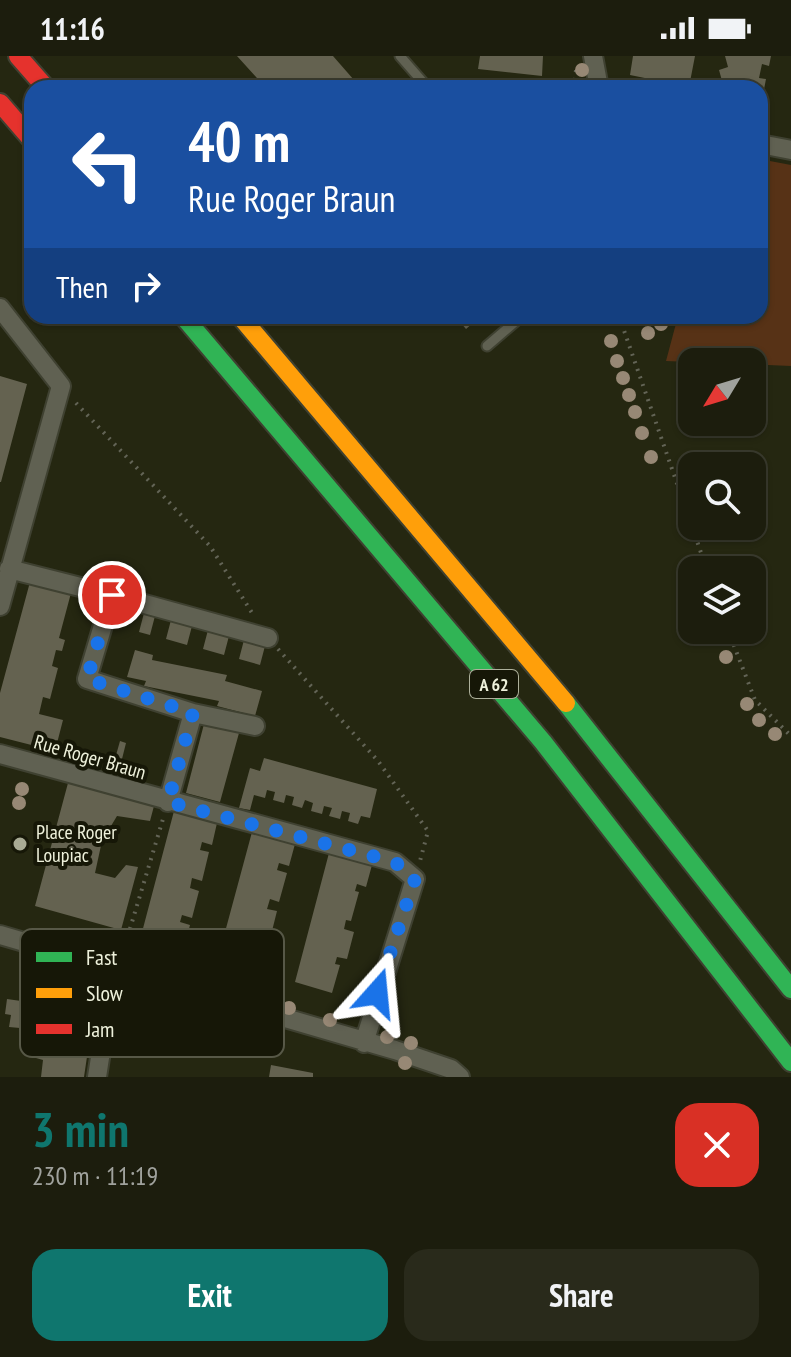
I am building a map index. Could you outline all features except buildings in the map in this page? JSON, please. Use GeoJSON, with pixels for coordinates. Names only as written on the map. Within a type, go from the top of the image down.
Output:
{"type":"FeatureCollection","features":[{"type":"Feature","properties":{"kind":"highway"},"geometry":{"type":"LineString","coordinates":[[18,56],[39,80]]}},
{"type":"Feature","properties":{"kind":"highway"},"geometry":{"type":"LineString","coordinates":[[40,56],[56,80]]}},
{"type":"Feature","properties":{"kind":"highway"},"geometry":{"type":"LineString","coordinates":[[0,103],[24,131]]}},
{"type":"Feature","properties":{"kind":"highway","name":"A 62"},"geometry":{"type":"LineString","coordinates":[[190,324],[543,742],[791,1062]]}},
{"type":"Feature","properties":{"kind":"highway","name":"A 62"},"geometry":{"type":"LineString","coordinates":[[247,324],[587,727],[791,989]]}},
{"type":"Feature","properties":{"kind":"street"},"geometry":{"type":"LineString","coordinates":[[593,56],[598,80]]}},
{"type":"Feature","properties":{"kind":"street"},"geometry":{"type":"LineString","coordinates":[[768,146],[791,150]]}},
{"type":"Feature","properties":{"kind":"street"},"geometry":{"type":"LineString","coordinates":[[0,308],[61,386],[0,606]]}},
{"type":"Feature","properties":{"kind":"street"},"geometry":{"type":"LineString","coordinates":[[9,569],[268,638]]}},
{"type":"Feature","properties":{"kind":"street"},"geometry":{"type":"LineString","coordinates":[[112,595],[87,679],[193,713],[255,726]]}},
{"type":"Feature","properties":{"kind":"street"},"geometry":{"type":"LineString","coordinates":[[168,802],[193,713]]}},
{"type":"Feature","properties":{"kind":"street","name":"Rue Roger Braun"},"geometry":{"type":"LineString","coordinates":[[0,754],[395,862],[415,879],[364,1043]]}},
{"type":"Feature","properties":{"kind":"street"},"geometry":{"type":"LineString","coordinates":[[0,935],[20,941]]}},
{"type":"Feature","properties":{"kind":"street"},"geometry":{"type":"LineString","coordinates":[[284,1019],[451,1069],[460,1077]]}},
{"type":"Feature","properties":{"kind":"street"},"geometry":{"type":"LineString","coordinates":[[97,1077],[100,1057]]}},
{"type":"Feature","properties":{"kind":"lane"},"geometry":{"type":"LineString","coordinates":[[400,56],[421,80]]}},
{"type":"Feature","properties":{"kind":"lane"},"geometry":{"type":"LineString","coordinates":[[487,346],[513,324]]}},
{"type":"Feature","properties":{"kind":"path"},"geometry":{"type":"LineString","coordinates":[[575,80],[576,65]]}},
{"type":"Feature","properties":{"kind":"path"},"geometry":{"type":"LineString","coordinates":[[622,324],[702,556]]}},
{"type":"Feature","properties":{"kind":"path"},"geometry":{"type":"LineString","coordinates":[[733,644],[755,700],[791,736]]}},
{"type":"Feature","properties":{"kind":"path"},"geometry":{"type":"LineString","coordinates":[[130,929],[168,802]]}},
{"type":"Feature","properties":{"kind":"shaded area"},"geometry":{"type":"Polygon","coordinates":[[[768,161],[791,165],[791,366],[766,365],[766,348],[678,348],[678,361],[666,361],[676,324],[768,324],[768,161]]]}},
{"type":"Feature","properties":{"kind":"traffic: fast"},"geometry":{"type":"LineString","coordinates":[[190,324],[543,742],[791,1062]]}},
{"type":"Feature","properties":{"kind":"traffic: fast"},"geometry":{"type":"LineString","coordinates":[[566,703],[791,989]]}},
{"type":"Feature","properties":{"kind":"traffic: slow"},"geometry":{"type":"LineString","coordinates":[[247,324],[566,703]]}},
{"type":"Feature","properties":{"kind":"traffic: jam"},"geometry":{"type":"LineString","coordinates":[[18,56],[39,80]]}},
{"type":"Feature","properties":{"kind":"traffic: jam"},"geometry":{"type":"LineString","coordinates":[[0,103],[24,131]]}},
{"type":"Feature","properties":{"kind":"place","name":"Place Roger Loupiac"},"geometry":{"type":"Point","coordinates":[20,844]}},
{"type":"Feature","properties":{"kind":"route"},"geometry":{"type":"LineString","coordinates":[[112,595],[87,679],[193,713],[168,802],[395,862],[415,879],[377,993]]}}]}
